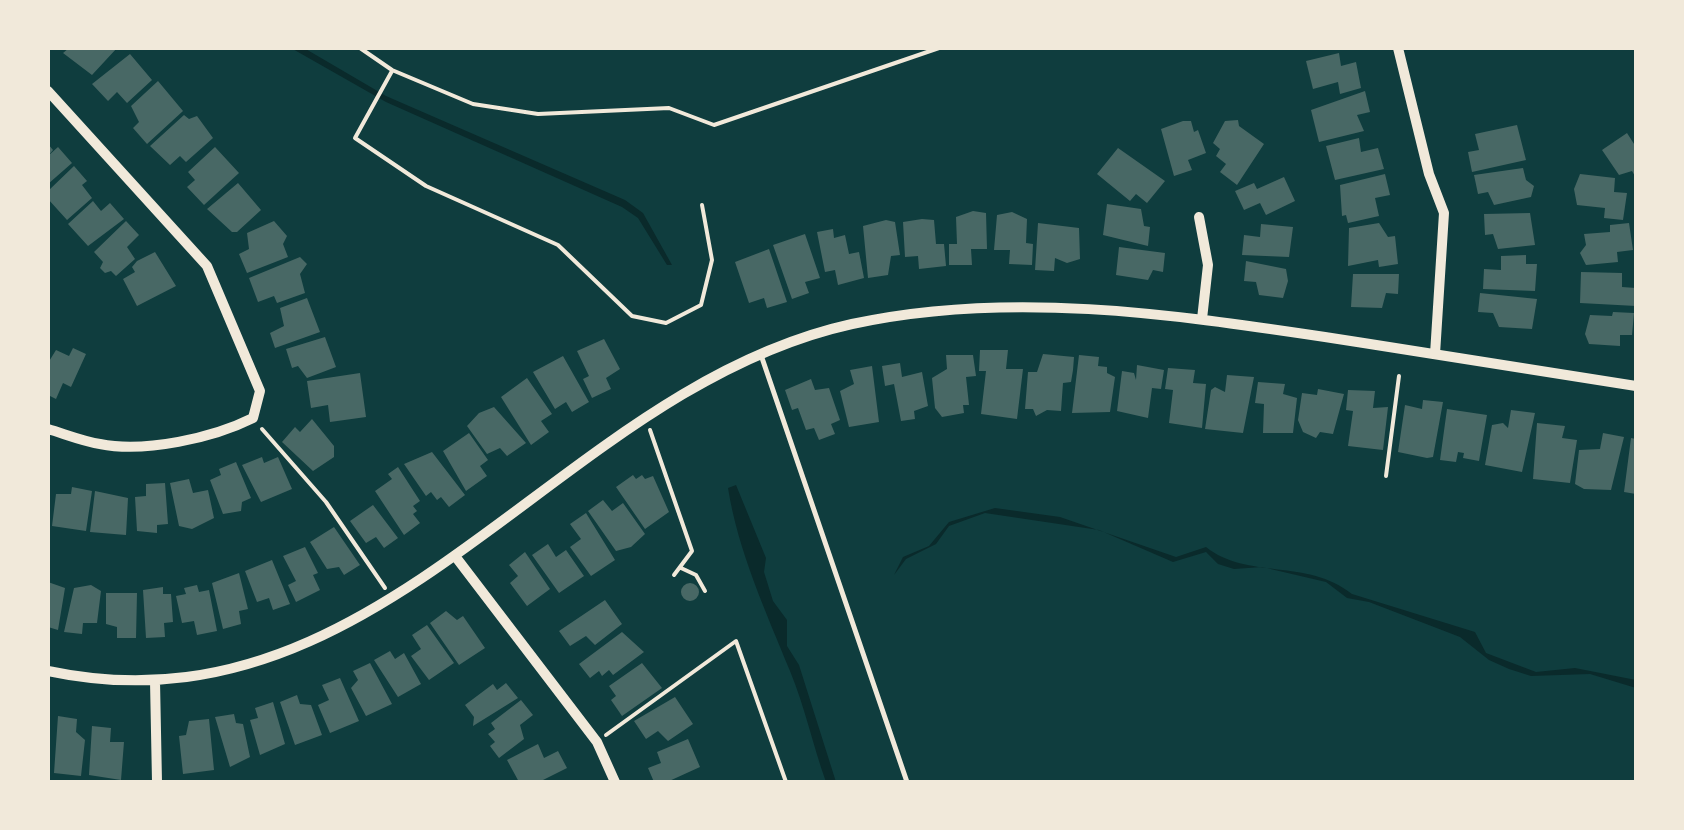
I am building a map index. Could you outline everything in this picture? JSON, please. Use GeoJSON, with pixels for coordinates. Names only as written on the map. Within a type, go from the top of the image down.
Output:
{"type":"FeatureCollection","features":[{"type":"Feature","properties":{"kind":"street"},"geometry":{"type":"LineString","coordinates":[[1398,48],[1429,174],[1444,212],[1435,354]]}},
{"type":"Feature","properties":{"kind":"street"},"geometry":{"type":"LineString","coordinates":[[48,91],[207,266],[260,391],[253,418],[232,429],[151,444],[104,445],[48,429]]}},
{"type":"Feature","properties":{"kind":"street"},"geometry":{"type":"LineString","coordinates":[[1198,217],[1208,265],[1202,319]]}},
{"type":"Feature","properties":{"kind":"street"},"geometry":{"type":"LineString","coordinates":[[48,671],[155,682],[276,656],[338,631],[394,600],[645,416],[760,352],[850,324],[956,308],[1100,310],[1202,319],[1636,386]]}},
{"type":"Feature","properties":{"kind":"street"},"geometry":{"type":"LineString","coordinates":[[455,556],[598,742],[616,782]]}},
{"type":"Feature","properties":{"kind":"street"},"geometry":{"type":"LineString","coordinates":[[155,682],[157,782]]}},
{"type":"Feature","properties":{"kind":"lane"},"geometry":{"type":"LineString","coordinates":[[760,352],[907,782]]}},
{"type":"Feature","properties":{"kind":"path"},"geometry":{"type":"LineString","coordinates":[[360,48],[392,70],[474,104],[538,114],[669,108],[714,125],[939,48]]}},
{"type":"Feature","properties":{"kind":"path"},"geometry":{"type":"LineString","coordinates":[[392,70],[355,138],[426,186],[558,245],[632,316],[666,323],[701,305],[712,260],[702,206]]}},
{"type":"Feature","properties":{"kind":"path"},"geometry":{"type":"LineString","coordinates":[[1386,476],[1399,376]]}},
{"type":"Feature","properties":{"kind":"path"},"geometry":{"type":"LineString","coordinates":[[645,416],[692,550],[674,575]]}},
{"type":"Feature","properties":{"kind":"path"},"geometry":{"type":"LineString","coordinates":[[253,418],[326,502],[394,600]]}},
{"type":"Feature","properties":{"kind":"path"},"geometry":{"type":"LineString","coordinates":[[681,568],[696,575],[705,592]]}},
{"type":"Feature","properties":{"kind":"path"},"geometry":{"type":"LineString","coordinates":[[598,742],[736,641],[786,782]]}},
{"type":"Feature","properties":{"kind":"water"},"geometry":{"type":"Polygon","coordinates":[[[291,48],[304,48],[386,96],[625,200],[643,213],[672,265],[667,265],[638,218],[622,207],[386,102],[291,48]]]}},
{"type":"Feature","properties":{"kind":"water"},"geometry":{"type":"Polygon","coordinates":[[[736,485],[766,558],[764,572],[773,601],[787,620],[787,646],[799,665],[836,782],[826,782],[795,685],[746,558],[728,488],[736,485]]]}},
{"type":"Feature","properties":{"kind":"water"},"geometry":{"type":"Polygon","coordinates":[[[995,508],[1060,517],[1097,530],[985,513],[949,526],[936,544],[906,559],[894,575],[903,557],[929,546],[949,522],[995,508]]]}},
{"type":"Feature","properties":{"kind":"water"},"geometry":{"type":"Polygon","coordinates":[[[1104,532],[1176,557],[1206,547],[1222,557],[1260,567],[1234,569],[1218,564],[1206,552],[1173,562],[1104,532]]]}},
{"type":"Feature","properties":{"kind":"water"},"geometry":{"type":"Polygon","coordinates":[[[1265,568],[1316,576],[1352,594],[1475,632],[1486,653],[1536,672],[1575,668],[1636,680],[1636,688],[1590,674],[1531,676],[1509,669],[1489,660],[1460,637],[1369,602],[1347,598],[1326,582],[1265,568]]]}},
{"type":"Feature","properties":{"kind":"building"},"geometry":{"type":"Polygon","coordinates":[[[69,48],[117,48],[92,75],[63,53],[69,48]]]}},
{"type":"Feature","properties":{"kind":"building"},"geometry":{"type":"Polygon","coordinates":[[[1339,53],[1341,66],[1356,62],[1361,88],[1340,94],[1338,82],[1313,89],[1306,61],[1339,53]]]}},
{"type":"Feature","properties":{"kind":"building"},"geometry":{"type":"Polygon","coordinates":[[[130,54],[152,80],[127,103],[117,92],[108,101],[92,84],[130,54]]]}},
{"type":"Feature","properties":{"kind":"building"},"geometry":{"type":"Polygon","coordinates":[[[158,81],[183,111],[147,144],[133,128],[139,122],[131,106],[158,81]]]}},
{"type":"Feature","properties":{"kind":"building"},"geometry":{"type":"Polygon","coordinates":[[[1365,91],[1370,112],[1357,115],[1364,131],[1319,142],[1311,110],[1365,91]]]}},
{"type":"Feature","properties":{"kind":"building"},"geometry":{"type":"Polygon","coordinates":[[[184,115],[189,119],[197,116],[213,138],[186,162],[180,156],[170,165],[150,146],[184,115]]]}},
{"type":"Feature","properties":{"kind":"building"},"geometry":{"type":"Polygon","coordinates":[[[1238,120],[1239,126],[1264,144],[1237,185],[1220,172],[1226,164],[1216,156],[1220,149],[1213,143],[1225,121],[1238,120]]]}},
{"type":"Feature","properties":{"kind":"building"},"geometry":{"type":"Polygon","coordinates":[[[1191,121],[1194,132],[1198,130],[1206,153],[1188,160],[1192,170],[1174,176],[1161,129],[1191,121]]]}},
{"type":"Feature","properties":{"kind":"building"},"geometry":{"type":"Polygon","coordinates":[[[1517,125],[1526,160],[1472,172],[1468,152],[1479,150],[1475,134],[1517,125]]]}},
{"type":"Feature","properties":{"kind":"building"},"geometry":{"type":"Polygon","coordinates":[[[1627,133],[1636,147],[1636,178],[1632,171],[1619,175],[1602,150],[1627,133]]]}},
{"type":"Feature","properties":{"kind":"building"},"geometry":{"type":"Polygon","coordinates":[[[1359,138],[1361,152],[1378,148],[1384,169],[1335,180],[1326,146],[1359,138]]]}},
{"type":"Feature","properties":{"kind":"building"},"geometry":{"type":"Polygon","coordinates":[[[58,147],[72,163],[48,184],[48,156],[58,147]]]}},
{"type":"Feature","properties":{"kind":"building"},"geometry":{"type":"Polygon","coordinates":[[[215,147],[239,173],[204,205],[187,187],[195,180],[188,172],[215,147]]]}},
{"type":"Feature","properties":{"kind":"building"},"geometry":{"type":"Polygon","coordinates":[[[1118,148],[1165,181],[1147,203],[1136,194],[1130,201],[1097,174],[1118,148]]]}},
{"type":"Feature","properties":{"kind":"building"},"geometry":{"type":"Polygon","coordinates":[[[74,166],[87,181],[82,185],[92,198],[67,220],[48,199],[48,191],[74,166]]]}},
{"type":"Feature","properties":{"kind":"building"},"geometry":{"type":"Polygon","coordinates":[[[1523,168],[1526,180],[1534,186],[1531,197],[1494,205],[1488,192],[1478,194],[1474,175],[1523,168]]]}},
{"type":"Feature","properties":{"kind":"building"},"geometry":{"type":"Polygon","coordinates":[[[1385,174],[1390,195],[1375,198],[1379,216],[1348,223],[1346,215],[1342,216],[1340,185],[1385,174]]]}},
{"type":"Feature","properties":{"kind":"building"},"geometry":{"type":"Polygon","coordinates":[[[1580,174],[1615,178],[1614,192],[1627,193],[1623,220],[1604,218],[1605,208],[1577,205],[1574,189],[1580,174]]]}},
{"type":"Feature","properties":{"kind":"building"},"geometry":{"type":"Polygon","coordinates":[[[1284,177],[1295,201],[1266,215],[1260,203],[1244,210],[1235,191],[1254,183],[1257,189],[1284,177]]]}},
{"type":"Feature","properties":{"kind":"building"},"geometry":{"type":"Polygon","coordinates":[[[238,183],[261,210],[237,232],[232,232],[207,209],[238,183]]]}},
{"type":"Feature","properties":{"kind":"building"},"geometry":{"type":"Polygon","coordinates":[[[93,201],[101,211],[110,203],[124,219],[88,246],[68,224],[93,201]]]}},
{"type":"Feature","properties":{"kind":"building"},"geometry":{"type":"Polygon","coordinates":[[[1107,204],[1141,209],[1144,226],[1150,227],[1148,246],[1103,235],[1107,204]]]}},
{"type":"Feature","properties":{"kind":"building"},"geometry":{"type":"Polygon","coordinates":[[[973,211],[986,213],[987,249],[971,249],[972,265],[949,265],[949,244],[957,244],[956,217],[973,211]]]}},
{"type":"Feature","properties":{"kind":"building"},"geometry":{"type":"Polygon","coordinates":[[[1012,212],[1027,219],[1026,243],[1033,244],[1032,265],[1009,264],[1010,250],[994,250],[997,215],[1012,212]]]}},
{"type":"Feature","properties":{"kind":"building"},"geometry":{"type":"Polygon","coordinates":[[[1530,213],[1535,245],[1498,249],[1493,234],[1485,235],[1484,214],[1530,213]]]}},
{"type":"Feature","properties":{"kind":"building"},"geometry":{"type":"Polygon","coordinates":[[[886,220],[895,222],[900,255],[891,256],[888,275],[868,278],[863,226],[886,220]]]}},
{"type":"Feature","properties":{"kind":"building"},"geometry":{"type":"Polygon","coordinates":[[[934,220],[936,244],[944,244],[946,266],[919,269],[918,256],[905,257],[903,222],[934,220]]]}},
{"type":"Feature","properties":{"kind":"building"},"geometry":{"type":"Polygon","coordinates":[[[126,221],[139,235],[127,247],[135,259],[116,276],[111,271],[105,273],[100,268],[103,262],[94,252],[126,221]]]}},
{"type":"Feature","properties":{"kind":"building"},"geometry":{"type":"Polygon","coordinates":[[[274,221],[287,236],[283,244],[288,257],[247,273],[239,254],[249,249],[247,233],[274,221]]]}},
{"type":"Feature","properties":{"kind":"building"},"geometry":{"type":"Polygon","coordinates":[[[1038,223],[1079,228],[1080,259],[1067,263],[1055,258],[1054,271],[1035,270],[1038,223]]]}},
{"type":"Feature","properties":{"kind":"building"},"geometry":{"type":"Polygon","coordinates":[[[1379,223],[1388,237],[1395,236],[1398,264],[1379,267],[1378,260],[1348,266],[1349,228],[1379,223]]]}},
{"type":"Feature","properties":{"kind":"building"},"geometry":{"type":"Polygon","coordinates":[[[1629,223],[1633,250],[1617,252],[1618,262],[1586,265],[1580,253],[1586,245],[1584,234],[1610,232],[1610,225],[1629,223]]]}},
{"type":"Feature","properties":{"kind":"building"},"geometry":{"type":"Polygon","coordinates":[[[1261,224],[1293,227],[1289,257],[1242,255],[1244,235],[1260,237],[1261,224]]]}},
{"type":"Feature","properties":{"kind":"building"},"geometry":{"type":"Polygon","coordinates":[[[833,229],[834,238],[845,235],[849,254],[859,252],[864,278],[838,285],[835,270],[825,272],[817,232],[833,229]]]}},
{"type":"Feature","properties":{"kind":"building"},"geometry":{"type":"Polygon","coordinates":[[[805,234],[820,278],[805,282],[809,293],[792,299],[773,245],[805,234]]]}},
{"type":"Feature","properties":{"kind":"building"},"geometry":{"type":"Polygon","coordinates":[[[1119,247],[1165,253],[1163,272],[1153,270],[1148,280],[1116,275],[1119,247]]]}},
{"type":"Feature","properties":{"kind":"building"},"geometry":{"type":"Polygon","coordinates":[[[769,249],[787,302],[767,308],[764,298],[749,303],[735,262],[769,249]]]}},
{"type":"Feature","properties":{"kind":"building"},"geometry":{"type":"Polygon","coordinates":[[[155,252],[176,286],[137,306],[123,279],[135,272],[132,267],[137,261],[155,252]]]}},
{"type":"Feature","properties":{"kind":"building"},"geometry":{"type":"Polygon","coordinates":[[[1526,255],[1526,264],[1537,264],[1535,291],[1483,289],[1484,269],[1501,270],[1501,256],[1526,255]]]}},
{"type":"Feature","properties":{"kind":"building"},"geometry":{"type":"Polygon","coordinates":[[[300,257],[307,264],[300,274],[305,293],[277,303],[274,296],[258,302],[249,278],[300,257]]]}},
{"type":"Feature","properties":{"kind":"building"},"geometry":{"type":"Polygon","coordinates":[[[1246,261],[1286,269],[1288,281],[1283,298],[1259,295],[1256,282],[1244,281],[1246,261]]]}},
{"type":"Feature","properties":{"kind":"building"},"geometry":{"type":"Polygon","coordinates":[[[1581,272],[1622,273],[1622,287],[1636,288],[1636,306],[1580,303],[1581,272]]]}},
{"type":"Feature","properties":{"kind":"building"},"geometry":{"type":"Polygon","coordinates":[[[1353,274],[1399,274],[1398,294],[1386,293],[1382,308],[1351,307],[1353,274]]]}},
{"type":"Feature","properties":{"kind":"building"},"geometry":{"type":"Polygon","coordinates":[[[1480,293],[1537,299],[1532,329],[1499,327],[1493,313],[1478,312],[1480,293]]]}},
{"type":"Feature","properties":{"kind":"building"},"geometry":{"type":"Polygon","coordinates":[[[307,298],[320,332],[275,348],[270,333],[284,326],[280,308],[307,298]]]}},
{"type":"Feature","properties":{"kind":"building"},"geometry":{"type":"Polygon","coordinates":[[[1613,312],[1634,313],[1632,335],[1620,335],[1620,346],[1589,344],[1585,334],[1590,315],[1612,316],[1613,312]]]}},
{"type":"Feature","properties":{"kind":"building"},"geometry":{"type":"Polygon","coordinates":[[[325,337],[336,367],[307,378],[298,366],[292,368],[286,349],[325,337]]]}},
{"type":"Feature","properties":{"kind":"building"},"geometry":{"type":"Polygon","coordinates":[[[604,339],[620,369],[606,378],[611,389],[592,398],[583,379],[589,376],[577,351],[604,339]]]}},
{"type":"Feature","properties":{"kind":"building"},"geometry":{"type":"Polygon","coordinates":[[[73,348],[86,354],[71,387],[63,383],[56,399],[48,395],[48,363],[56,350],[69,356],[73,348]]]}},
{"type":"Feature","properties":{"kind":"building"},"geometry":{"type":"Polygon","coordinates":[[[980,350],[1008,350],[1006,369],[1023,369],[1017,419],[981,414],[986,371],[979,371],[980,350]]]}},
{"type":"Feature","properties":{"kind":"building"},"geometry":{"type":"Polygon","coordinates":[[[1043,354],[1074,357],[1073,370],[1071,382],[1063,383],[1061,411],[1047,410],[1036,416],[1033,409],[1025,409],[1028,372],[1037,372],[1043,354]]]}},
{"type":"Feature","properties":{"kind":"building"},"geometry":{"type":"Polygon","coordinates":[[[946,355],[973,355],[976,376],[966,377],[969,405],[963,405],[964,413],[942,417],[935,408],[932,378],[947,369],[946,355]]]}},
{"type":"Feature","properties":{"kind":"building"},"geometry":{"type":"Polygon","coordinates":[[[1079,355],[1099,357],[1098,366],[1107,367],[1107,373],[1115,377],[1110,412],[1072,413],[1079,355]]]}},
{"type":"Feature","properties":{"kind":"building"},"geometry":{"type":"Polygon","coordinates":[[[563,356],[589,402],[572,412],[566,402],[555,409],[533,372],[563,356]]]}},
{"type":"Feature","properties":{"kind":"building"},"geometry":{"type":"Polygon","coordinates":[[[900,363],[902,377],[922,372],[928,406],[914,411],[915,419],[901,421],[894,384],[885,386],[882,366],[900,363]]]}},
{"type":"Feature","properties":{"kind":"building"},"geometry":{"type":"Polygon","coordinates":[[[1137,365],[1164,370],[1161,389],[1152,388],[1148,418],[1117,411],[1122,371],[1134,373],[1136,380],[1137,365]]]}},
{"type":"Feature","properties":{"kind":"building"},"geometry":{"type":"Polygon","coordinates":[[[872,366],[879,422],[849,427],[840,391],[854,384],[850,370],[872,366]]]}},
{"type":"Feature","properties":{"kind":"building"},"geometry":{"type":"Polygon","coordinates":[[[1168,368],[1195,370],[1193,383],[1206,384],[1202,428],[1169,423],[1173,390],[1165,389],[1168,368]]]}},
{"type":"Feature","properties":{"kind":"building"},"geometry":{"type":"Polygon","coordinates":[[[360,373],[366,417],[330,422],[328,405],[311,408],[307,381],[360,373]]]}},
{"type":"Feature","properties":{"kind":"building"},"geometry":{"type":"Polygon","coordinates":[[[1227,375],[1254,377],[1243,433],[1205,429],[1211,390],[1215,387],[1225,392],[1227,375]]]}},
{"type":"Feature","properties":{"kind":"building"},"geometry":{"type":"Polygon","coordinates":[[[527,378],[552,414],[541,421],[549,432],[531,445],[501,397],[527,378]]]}},
{"type":"Feature","properties":{"kind":"building"},"geometry":{"type":"Polygon","coordinates":[[[811,379],[815,390],[829,388],[840,420],[831,424],[835,434],[819,440],[814,428],[806,430],[798,408],[792,410],[785,390],[811,379]]]}},
{"type":"Feature","properties":{"kind":"building"},"geometry":{"type":"Polygon","coordinates":[[[1258,382],[1285,384],[1283,394],[1297,398],[1293,433],[1263,433],[1264,404],[1255,403],[1258,382]]]}},
{"type":"Feature","properties":{"kind":"building"},"geometry":{"type":"Polygon","coordinates":[[[1318,389],[1344,394],[1333,434],[1320,432],[1316,438],[1303,432],[1298,420],[1302,393],[1317,395],[1318,389]]]}},
{"type":"Feature","properties":{"kind":"building"},"geometry":{"type":"Polygon","coordinates":[[[1348,390],[1375,391],[1373,408],[1388,407],[1383,450],[1348,446],[1353,411],[1346,410],[1348,390]]]}},
{"type":"Feature","properties":{"kind":"building"},"geometry":{"type":"Polygon","coordinates":[[[1423,400],[1443,402],[1433,457],[1427,458],[1398,452],[1405,405],[1422,409],[1423,400]]]}},
{"type":"Feature","properties":{"kind":"building"},"geometry":{"type":"Polygon","coordinates":[[[494,407],[526,443],[507,456],[500,448],[487,454],[467,426],[479,413],[494,407]]]}},
{"type":"Feature","properties":{"kind":"building"},"geometry":{"type":"Polygon","coordinates":[[[1447,409],[1487,415],[1479,461],[1463,458],[1464,453],[1458,452],[1456,462],[1440,460],[1447,409]]]}},
{"type":"Feature","properties":{"kind":"building"},"geometry":{"type":"Polygon","coordinates":[[[1511,410],[1535,413],[1522,472],[1485,465],[1492,425],[1503,423],[1508,428],[1511,410]]]}},
{"type":"Feature","properties":{"kind":"building"},"geometry":{"type":"Polygon","coordinates":[[[312,419],[334,446],[334,457],[313,471],[282,442],[295,427],[300,432],[312,419]]]}},
{"type":"Feature","properties":{"kind":"building"},"geometry":{"type":"Polygon","coordinates":[[[1537,423],[1565,426],[1562,438],[1577,440],[1570,483],[1533,479],[1537,423]]]}},
{"type":"Feature","properties":{"kind":"building"},"geometry":{"type":"Polygon","coordinates":[[[469,433],[488,460],[480,466],[487,476],[466,491],[443,451],[469,433]]]}},
{"type":"Feature","properties":{"kind":"building"},"geometry":{"type":"Polygon","coordinates":[[[1603,433],[1624,437],[1611,490],[1584,489],[1575,484],[1579,450],[1600,449],[1603,433]]]}},
{"type":"Feature","properties":{"kind":"building"},"geometry":{"type":"Polygon","coordinates":[[[1631,438],[1636,439],[1636,494],[1624,492],[1631,438]]]}},
{"type":"Feature","properties":{"kind":"building"},"geometry":{"type":"Polygon","coordinates":[[[432,452],[465,495],[449,507],[431,492],[426,496],[404,464],[432,452]]]}},
{"type":"Feature","properties":{"kind":"building"},"geometry":{"type":"Polygon","coordinates":[[[262,457],[264,463],[278,457],[292,489],[261,502],[242,465],[262,457]]]}},
{"type":"Feature","properties":{"kind":"building"},"geometry":{"type":"Polygon","coordinates":[[[236,462],[251,498],[242,502],[241,511],[223,514],[210,480],[221,475],[219,469],[236,462]]]}},
{"type":"Feature","properties":{"kind":"building"},"geometry":{"type":"Polygon","coordinates":[[[398,467],[420,501],[413,506],[417,511],[413,514],[420,523],[404,535],[375,491],[392,479],[388,474],[398,467]]]}},
{"type":"Feature","properties":{"kind":"building"},"geometry":{"type":"Polygon","coordinates":[[[633,475],[636,479],[653,476],[669,512],[645,529],[616,487],[633,475]]]}},
{"type":"Feature","properties":{"kind":"building"},"geometry":{"type":"Polygon","coordinates":[[[189,479],[193,493],[208,490],[214,518],[192,529],[179,526],[170,483],[189,479]]]}},
{"type":"Feature","properties":{"kind":"building"},"geometry":{"type":"Polygon","coordinates":[[[165,483],[168,524],[157,525],[157,533],[137,531],[135,497],[146,496],[146,484],[165,483]]]}},
{"type":"Feature","properties":{"kind":"building"},"geometry":{"type":"Polygon","coordinates":[[[72,487],[92,491],[86,531],[52,526],[56,494],[71,494],[72,487]]]}},
{"type":"Feature","properties":{"kind":"building"},"geometry":{"type":"Polygon","coordinates":[[[95,491],[128,498],[126,535],[90,532],[95,491]]]}},
{"type":"Feature","properties":{"kind":"building"},"geometry":{"type":"Polygon","coordinates":[[[603,500],[612,511],[623,503],[645,534],[631,547],[616,551],[588,511],[603,500]]]}},
{"type":"Feature","properties":{"kind":"building"},"geometry":{"type":"Polygon","coordinates":[[[373,505],[398,538],[384,548],[376,537],[366,543],[350,521],[373,505]]]}},
{"type":"Feature","properties":{"kind":"building"},"geometry":{"type":"Polygon","coordinates":[[[586,513],[615,560],[591,576],[570,547],[581,539],[570,524],[586,513]]]}},
{"type":"Feature","properties":{"kind":"building"},"geometry":{"type":"Polygon","coordinates":[[[334,527],[360,565],[344,575],[339,567],[327,569],[310,542],[334,527]]]}},
{"type":"Feature","properties":{"kind":"building"},"geometry":{"type":"Polygon","coordinates":[[[548,544],[556,557],[566,550],[584,576],[559,593],[532,555],[548,544]]]}},
{"type":"Feature","properties":{"kind":"building"},"geometry":{"type":"Polygon","coordinates":[[[305,547],[318,573],[313,575],[320,590],[296,602],[288,585],[296,581],[283,556],[305,547]]]}},
{"type":"Feature","properties":{"kind":"building"},"geometry":{"type":"Polygon","coordinates":[[[525,552],[550,589],[527,606],[510,583],[518,576],[509,565],[525,552]]]}},
{"type":"Feature","properties":{"kind":"building"},"geometry":{"type":"Polygon","coordinates":[[[272,560],[290,604],[273,610],[269,598],[257,602],[245,571],[272,560]]]}},
{"type":"Feature","properties":{"kind":"building"},"geometry":{"type":"Polygon","coordinates":[[[239,573],[248,609],[239,611],[241,624],[223,629],[212,583],[239,573]]]}},
{"type":"Feature","properties":{"kind":"building"},"geometry":{"type":"Polygon","coordinates":[[[48,582],[65,588],[58,630],[48,627],[48,582]]]}},
{"type":"Feature","properties":{"kind":"building"},"geometry":{"type":"Polygon","coordinates":[[[690,583],[699,592],[690,601],[681,592],[690,583]]]}},
{"type":"Feature","properties":{"kind":"building"},"geometry":{"type":"Polygon","coordinates":[[[91,585],[101,591],[97,623],[83,623],[82,634],[64,632],[74,588],[91,585]]]}},
{"type":"Feature","properties":{"kind":"building"},"geometry":{"type":"Polygon","coordinates":[[[197,585],[199,592],[209,590],[217,631],[197,635],[194,621],[182,623],[176,596],[186,594],[184,588],[197,585]]]}},
{"type":"Feature","properties":{"kind":"building"},"geometry":{"type":"Polygon","coordinates":[[[163,587],[163,594],[171,594],[173,622],[164,623],[165,637],[146,638],[143,590],[163,587]]]}},
{"type":"Feature","properties":{"kind":"building"},"geometry":{"type":"Polygon","coordinates":[[[106,593],[137,593],[136,638],[117,638],[117,627],[106,624],[106,593]]]}},
{"type":"Feature","properties":{"kind":"building"},"geometry":{"type":"Polygon","coordinates":[[[605,600],[622,624],[595,645],[586,636],[570,646],[559,631],[605,600]]]}},
{"type":"Feature","properties":{"kind":"building"},"geometry":{"type":"Polygon","coordinates":[[[446,611],[457,620],[463,616],[485,648],[459,665],[430,623],[446,611]]]}},
{"type":"Feature","properties":{"kind":"building"},"geometry":{"type":"Polygon","coordinates":[[[427,625],[454,663],[429,680],[411,656],[421,649],[412,635],[427,625]]]}},
{"type":"Feature","properties":{"kind":"building"},"geometry":{"type":"Polygon","coordinates":[[[622,632],[644,652],[613,675],[609,670],[602,676],[599,671],[590,678],[579,664],[622,632]]]}},
{"type":"Feature","properties":{"kind":"building"},"geometry":{"type":"Polygon","coordinates":[[[390,651],[395,659],[404,653],[421,684],[398,697],[374,660],[390,651]]]}},
{"type":"Feature","properties":{"kind":"building"},"geometry":{"type":"Polygon","coordinates":[[[370,663],[392,704],[366,716],[351,688],[358,680],[353,671],[370,663]]]}},
{"type":"Feature","properties":{"kind":"building"},"geometry":{"type":"Polygon","coordinates":[[[642,663],[662,688],[622,716],[611,700],[616,696],[609,686],[642,663]]]}},
{"type":"Feature","properties":{"kind":"building"},"geometry":{"type":"Polygon","coordinates":[[[340,678],[359,721],[330,733],[318,705],[329,700],[322,685],[340,678]]]}},
{"type":"Feature","properties":{"kind":"building"},"geometry":{"type":"Polygon","coordinates":[[[506,683],[518,698],[473,726],[474,717],[465,705],[493,684],[497,690],[506,683]]]}},
{"type":"Feature","properties":{"kind":"building"},"geometry":{"type":"Polygon","coordinates":[[[297,695],[300,704],[311,705],[322,735],[295,745],[280,702],[297,695]]]}},
{"type":"Feature","properties":{"kind":"building"},"geometry":{"type":"Polygon","coordinates":[[[675,697],[693,724],[668,741],[658,731],[646,739],[634,721],[675,697]]]}},
{"type":"Feature","properties":{"kind":"building"},"geometry":{"type":"Polygon","coordinates":[[[521,700],[533,715],[520,725],[524,739],[499,758],[490,746],[495,742],[488,734],[495,729],[491,723],[521,700]]]}},
{"type":"Feature","properties":{"kind":"building"},"geometry":{"type":"Polygon","coordinates":[[[273,702],[285,744],[260,755],[250,720],[258,718],[255,708],[273,702]]]}},
{"type":"Feature","properties":{"kind":"building"},"geometry":{"type":"Polygon","coordinates":[[[234,714],[236,723],[243,724],[250,757],[230,767],[215,717],[234,714]]]}},
{"type":"Feature","properties":{"kind":"building"},"geometry":{"type":"Polygon","coordinates":[[[58,716],[77,719],[76,732],[85,740],[81,776],[54,773],[58,716]]]}},
{"type":"Feature","properties":{"kind":"building"},"geometry":{"type":"Polygon","coordinates":[[[209,719],[214,770],[183,774],[179,736],[186,735],[189,721],[209,719]]]}},
{"type":"Feature","properties":{"kind":"building"},"geometry":{"type":"Polygon","coordinates":[[[92,726],[111,728],[110,742],[124,742],[121,780],[89,775],[92,726]]]}},
{"type":"Feature","properties":{"kind":"building"},"geometry":{"type":"Polygon","coordinates":[[[688,739],[700,767],[667,782],[654,782],[648,768],[661,763],[657,752],[688,739]]]}},
{"type":"Feature","properties":{"kind":"building"},"geometry":{"type":"Polygon","coordinates":[[[538,744],[544,758],[558,751],[567,768],[539,782],[519,782],[507,760],[538,744]]]}}]}
